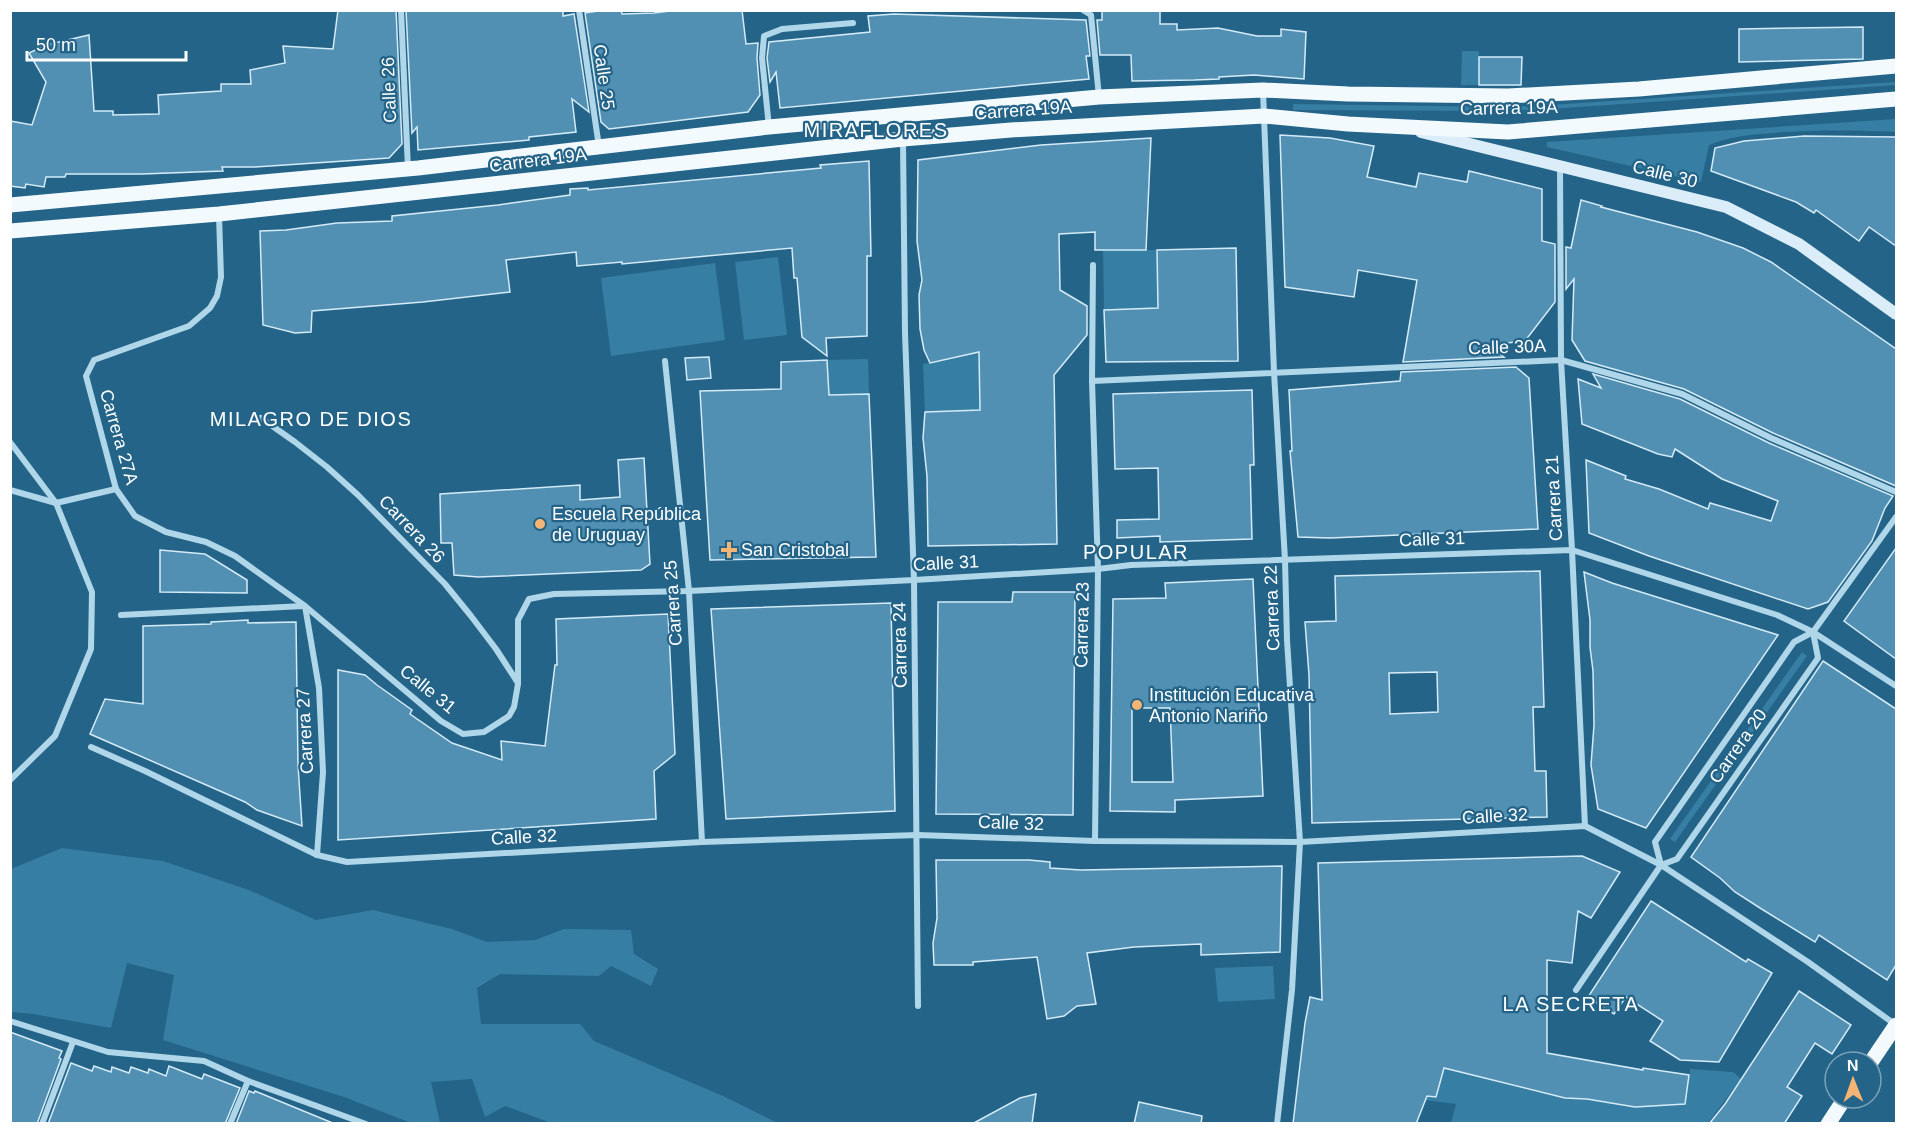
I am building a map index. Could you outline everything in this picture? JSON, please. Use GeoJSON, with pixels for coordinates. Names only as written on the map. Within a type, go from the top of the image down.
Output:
{"type":"FeatureCollection","features":[{"type":"Feature","properties":{"kind":"main road","name":"Carrera 19A"},"geometry":{"type":"LineString","coordinates":[[10,205],[408,169],[770,127],[1099,97],[1263,90],[1348,94],[1508,96],[1639,89],[1896,66]]}},
{"type":"Feature","properties":{"kind":"main road","name":"Carrera 19A"},"geometry":{"type":"LineString","coordinates":[[10,231],[219,214],[420,194],[903,139],[1011,130],[1264,116],[1399,127],[1508,132],[1896,99]]}},
{"type":"Feature","properties":{"kind":"main road"},"geometry":{"type":"LineString","coordinates":[[1879,1050],[1896,1025]]}},
{"type":"Feature","properties":{"kind":"main road"},"geometry":{"type":"LineString","coordinates":[[1828,1124],[1837,1110]]}},
{"type":"Feature","properties":{"kind":"street","name":"Calle 26"},"geometry":{"type":"LineString","coordinates":[[401,10],[408,169]]}},
{"type":"Feature","properties":{"kind":"street","name":"Calle 25"},"geometry":{"type":"LineString","coordinates":[[579,10],[599,148]]}},
{"type":"Feature","properties":{"kind":"street"},"geometry":{"type":"LineString","coordinates":[[1083,10],[1091,15],[1099,97]]}},
{"type":"Feature","properties":{"kind":"street"},"geometry":{"type":"LineString","coordinates":[[770,127],[762,58],[764,36],[782,29],[853,23]]}},
{"type":"Feature","properties":{"kind":"street","name":"Carrera 22"},"geometry":{"type":"LineString","coordinates":[[1263,90],[1287,640],[1300,842],[1292,990],[1277,1124]]}},
{"type":"Feature","properties":{"kind":"street","name":"Calle 30"},"geometry":{"type":"LineString","coordinates":[[1399,127],[1726,207],[1799,244],[1896,314]]}},
{"type":"Feature","properties":{"kind":"street","name":"Carrera 24"},"geometry":{"type":"LineString","coordinates":[[903,139],[905,333],[914,580],[918,1006]]}},
{"type":"Feature","properties":{"kind":"street","name":"Carrera 21"},"geometry":{"type":"LineString","coordinates":[[1560,167],[1561,360],[1585,826]]}},
{"type":"Feature","properties":{"kind":"street","name":"Carrera 27A"},"geometry":{"type":"LineString","coordinates":[[219,214],[221,277],[217,296],[210,308],[189,326],[94,360],[86,376],[116,489],[135,516],[166,532],[206,542],[235,556],[305,606]]}},
{"type":"Feature","properties":{"kind":"street","name":"Carrera 23"},"geometry":{"type":"LineString","coordinates":[[1093,265],[1092,381],[1098,569],[1095,841]]}},
{"type":"Feature","properties":{"kind":"street","name":"Calle 30A"},"geometry":{"type":"LineString","coordinates":[[1092,381],[1561,360],[1682,394],[1771,438],[1896,492]]}},
{"type":"Feature","properties":{"kind":"street","name":"Carrera 25"},"geometry":{"type":"LineString","coordinates":[[665,361],[689,591],[702,842]]}},
{"type":"Feature","properties":{"kind":"street","name":"Carrera 26"},"geometry":{"type":"LineString","coordinates":[[261,418],[327,467],[358,495],[445,584],[496,649],[518,684]]}},
{"type":"Feature","properties":{"kind":"street"},"geometry":{"type":"LineString","coordinates":[[10,442],[56,503],[92,592],[91,649],[55,736],[10,780]]}},
{"type":"Feature","properties":{"kind":"street"},"geometry":{"type":"LineString","coordinates":[[10,490],[56,503],[116,489]]}},
{"type":"Feature","properties":{"kind":"street","name":"Carrera 20"},"geometry":{"type":"LineString","coordinates":[[1661,864],[1655,842],[1794,642],[1814,632],[1896,517]]}},
{"type":"Feature","properties":{"kind":"street","name":"Calle 31"},"geometry":{"type":"LineString","coordinates":[[305,606],[441,721],[463,734],[484,732],[509,716],[514,707],[518,684],[518,620],[529,599],[554,594],[689,591],[914,580],[1131,565],[1572,550],[1777,615],[1814,632],[1896,686]]}},
{"type":"Feature","properties":{"kind":"street"},"geometry":{"type":"LineString","coordinates":[[122,615],[305,606]]}},
{"type":"Feature","properties":{"kind":"street","name":"Carrera 27"},"geometry":{"type":"LineString","coordinates":[[305,606],[319,688],[321,724],[323,772],[317,855]]}},
{"type":"Feature","properties":{"kind":"street","name":"Carrera 20"},"geometry":{"type":"LineString","coordinates":[[1576,990],[1661,864],[1677,859],[1818,658],[1814,632]]}},
{"type":"Feature","properties":{"kind":"street","name":"Calle 32"},"geometry":{"type":"LineString","coordinates":[[91,747],[317,855],[347,862],[702,842],[918,835],[1095,841],[1300,842],[1585,826],[1661,864],[1808,962],[1896,1025]]}},
{"type":"Feature","properties":{"kind":"street"},"geometry":{"type":"LineString","coordinates":[[10,1021],[108,1052],[204,1061],[248,1081],[366,1124]]}},
{"type":"Feature","properties":{"kind":"street"},"geometry":{"type":"LineString","coordinates":[[42,1124],[72,1042]]}},
{"type":"Feature","properties":{"kind":"street"},"geometry":{"type":"LineString","coordinates":[[230,1124],[248,1081]]}},
{"type":"Feature","properties":{"kind":"shaded area"},"geometry":{"type":"Polygon","coordinates":[[[1462,51],[1479,51],[1479,85],[1461,85],[1462,51]]]}},
{"type":"Feature","properties":{"kind":"shaded area"},"geometry":{"type":"Polygon","coordinates":[[[1896,82],[1896,85],[1550,109],[1503,111],[1293,110],[1293,104],[1503,107],[1550,105],[1896,82]]]}},
{"type":"Feature","properties":{"kind":"shaded area"},"geometry":{"type":"Polygon","coordinates":[[[1896,119],[1896,132],[1841,130],[1786,132],[1727,139],[1709,145],[1701,182],[1547,147],[1547,142],[1896,119]]]}},
{"type":"Feature","properties":{"kind":"shaded area"},"geometry":{"type":"Polygon","coordinates":[[[1103,250],[1157,250],[1159,308],[1104,310],[1103,250]]]}},
{"type":"Feature","properties":{"kind":"shaded area"},"geometry":{"type":"Polygon","coordinates":[[[778,257],[787,335],[744,340],[735,262],[778,257]]]}},
{"type":"Feature","properties":{"kind":"shaded area"},"geometry":{"type":"Polygon","coordinates":[[[715,263],[725,340],[611,356],[601,278],[715,263]]]}},
{"type":"Feature","properties":{"kind":"shaded area"},"geometry":{"type":"Polygon","coordinates":[[[979,352],[980,410],[925,412],[923,364],[979,352]]]}},
{"type":"Feature","properties":{"kind":"shaded area"},"geometry":{"type":"Polygon","coordinates":[[[868,359],[869,394],[828,395],[827,360],[868,359]]]}},
{"type":"Feature","properties":{"kind":"shaded area"},"geometry":{"type":"Polygon","coordinates":[[[1802,652],[1807,656],[1675,842],[1670,839],[1802,652]]]}},
{"type":"Feature","properties":{"kind":"shaded area"},"geometry":{"type":"Polygon","coordinates":[[[62,848],[163,861],[249,890],[316,920],[373,910],[452,929],[487,942],[535,940],[564,929],[631,930],[634,954],[658,969],[651,986],[611,966],[599,976],[500,974],[477,988],[481,1024],[580,1024],[594,1041],[723,1096],[778,1123],[551,1123],[505,1106],[485,1117],[472,1079],[431,1082],[440,1123],[411,1123],[344,1097],[163,1040],[174,975],[127,963],[111,1028],[11,1012],[11,869],[62,848]]]}},
{"type":"Feature","properties":{"kind":"shaded area"},"geometry":{"type":"Polygon","coordinates":[[[1273,966],[1275,999],[1218,1002],[1215,968],[1273,966]]]}},
{"type":"Feature","properties":{"kind":"shaded area"},"geometry":{"type":"Polygon","coordinates":[[[1444,1068],[1587,1099],[1644,1106],[1685,1105],[1690,1069],[1733,1072],[1741,1079],[1708,1123],[1451,1123],[1456,1104],[1424,1100],[1425,1095],[1436,1097],[1444,1068]]]}},
{"type":"Feature","properties":{"kind":"building"},"geometry":{"type":"Polygon","coordinates":[[[338,10],[396,10],[402,144],[389,158],[222,167],[223,171],[66,174],[65,177],[46,177],[44,187],[26,184],[25,188],[10,186],[10,121],[32,125],[46,82],[29,53],[46,45],[89,35],[94,111],[113,111],[113,115],[159,114],[158,95],[221,91],[221,84],[251,84],[250,70],[285,63],[283,46],[333,49],[338,10]]]}},
{"type":"Feature","properties":{"kind":"building"},"geometry":{"type":"Polygon","coordinates":[[[406,10],[563,10],[563,16],[574,14],[589,112],[572,99],[576,132],[529,137],[529,140],[418,150],[417,127],[412,133],[406,10]]]}},
{"type":"Feature","properties":{"kind":"building"},"geometry":{"type":"Polygon","coordinates":[[[621,10],[622,14],[678,10],[742,10],[746,44],[758,43],[760,95],[748,112],[609,129],[601,122],[585,13],[621,10]]]}},
{"type":"Feature","properties":{"kind":"building"},"geometry":{"type":"Polygon","coordinates":[[[1102,10],[1160,10],[1160,24],[1177,24],[1177,30],[1218,28],[1257,36],[1281,36],[1281,29],[1306,32],[1304,79],[1254,75],[1219,77],[1219,79],[1132,81],[1131,55],[1100,55],[1097,20],[1102,20],[1102,10]]]}},
{"type":"Feature","properties":{"kind":"building"},"geometry":{"type":"Polygon","coordinates":[[[894,14],[1086,20],[1090,56],[1086,56],[1089,79],[780,108],[776,72],[770,82],[767,58],[769,42],[870,32],[868,16],[894,14]]]}},
{"type":"Feature","properties":{"kind":"building"},"geometry":{"type":"Polygon","coordinates":[[[1863,27],[1863,59],[1739,62],[1739,29],[1863,27]]]}},
{"type":"Feature","properties":{"kind":"building"},"geometry":{"type":"Polygon","coordinates":[[[1479,57],[1522,57],[1521,85],[1479,85],[1479,57]]]}},
{"type":"Feature","properties":{"kind":"building"},"geometry":{"type":"Polygon","coordinates":[[[1280,135],[1330,138],[1374,146],[1367,177],[1416,187],[1419,173],[1467,182],[1469,171],[1542,189],[1542,241],[1555,244],[1555,302],[1525,341],[1488,345],[1504,357],[1403,362],[1417,280],[1358,270],[1354,297],[1285,287],[1280,135]]]}},
{"type":"Feature","properties":{"kind":"building"},"geometry":{"type":"Polygon","coordinates":[[[1804,136],[1896,137],[1896,246],[1869,227],[1859,241],[1816,210],[1814,213],[1796,202],[1711,171],[1715,148],[1744,141],[1804,136]]]}},
{"type":"Feature","properties":{"kind":"building"},"geometry":{"type":"Polygon","coordinates":[[[1151,138],[1146,250],[1095,250],[1095,232],[1059,234],[1060,290],[1087,306],[1087,335],[1054,375],[1057,544],[928,546],[927,476],[923,438],[925,412],[980,410],[979,352],[930,363],[924,350],[920,329],[919,295],[922,280],[917,241],[918,160],[1041,145],[1151,138]]]}},
{"type":"Feature","properties":{"kind":"building"},"geometry":{"type":"Polygon","coordinates":[[[869,161],[871,256],[867,256],[867,336],[826,338],[827,356],[802,337],[792,248],[577,266],[576,252],[506,260],[510,292],[312,311],[311,332],[295,333],[263,325],[260,231],[337,223],[392,221],[392,216],[570,195],[570,189],[588,188],[588,190],[821,168],[820,165],[869,161]]]}},
{"type":"Feature","properties":{"kind":"building"},"geometry":{"type":"Polygon","coordinates":[[[1581,200],[1697,232],[1743,248],[1771,262],[1896,349],[1896,486],[1773,433],[1684,389],[1585,361],[1572,340],[1574,279],[1566,289],[1566,247],[1571,248],[1581,200]]]}},
{"type":"Feature","properties":{"kind":"building"},"geometry":{"type":"Polygon","coordinates":[[[1236,248],[1238,361],[1106,362],[1104,310],[1158,308],[1157,250],[1236,248]]]}},
{"type":"Feature","properties":{"kind":"building"},"geometry":{"type":"Polygon","coordinates":[[[709,357],[711,378],[687,380],[685,358],[709,357]]]}},
{"type":"Feature","properties":{"kind":"building"},"geometry":{"type":"Polygon","coordinates":[[[827,360],[829,395],[869,394],[876,557],[710,560],[700,391],[781,389],[781,362],[827,360]]]}},
{"type":"Feature","properties":{"kind":"building"},"geometry":{"type":"Polygon","coordinates":[[[1516,367],[1529,378],[1538,529],[1330,538],[1298,537],[1290,451],[1292,451],[1289,390],[1400,381],[1401,372],[1516,367]]]}},
{"type":"Feature","properties":{"kind":"building"},"geometry":{"type":"Polygon","coordinates":[[[1593,374],[1680,399],[1769,443],[1893,496],[1885,508],[1872,541],[1828,602],[1808,609],[1649,556],[1589,533],[1586,460],[1626,476],[1625,479],[1659,489],[1708,509],[1710,503],[1771,521],[1778,501],[1722,479],[1675,449],[1672,457],[1658,454],[1582,424],[1578,379],[1601,388],[1593,374]]]}},
{"type":"Feature","properties":{"kind":"building"},"geometry":{"type":"Polygon","coordinates":[[[1252,390],[1254,465],[1250,465],[1252,539],[1160,542],[1160,536],[1117,538],[1117,520],[1159,519],[1158,468],[1115,469],[1113,394],[1252,390]]]}},
{"type":"Feature","properties":{"kind":"building","name":"Escuela República de Uruguay"},"geometry":{"type":"Polygon","coordinates":[[[644,458],[650,564],[641,570],[478,577],[454,575],[452,543],[441,543],[440,494],[580,485],[580,500],[620,497],[618,460],[644,458]]]}},
{"type":"Feature","properties":{"kind":"building"},"geometry":{"type":"Polygon","coordinates":[[[1896,548],[1896,659],[1844,621],[1896,548]]]}},
{"type":"Feature","properties":{"kind":"building"},"geometry":{"type":"Polygon","coordinates":[[[160,550],[205,554],[247,580],[247,593],[160,592],[160,550]]]}},
{"type":"Feature","properties":{"kind":"building"},"geometry":{"type":"Polygon","coordinates":[[[1540,571],[1544,707],[1533,707],[1535,771],[1546,771],[1547,817],[1312,823],[1309,675],[1305,622],[1336,621],[1335,576],[1540,571]],[[1437,672],[1389,673],[1390,714],[1438,712],[1437,672]]]}},
{"type":"Feature","properties":{"kind":"building"},"geometry":{"type":"Polygon","coordinates":[[[1584,572],[1612,583],[1778,635],[1646,828],[1598,809],[1591,765],[1594,725],[1593,671],[1584,572]]]}},
{"type":"Feature","properties":{"kind":"building"},"geometry":{"type":"Polygon","coordinates":[[[1253,579],[1263,796],[1175,800],[1175,812],[1110,811],[1113,599],[1166,598],[1165,583],[1253,579]],[[1132,708],[1132,782],[1173,782],[1170,708],[1132,708]]]}},
{"type":"Feature","properties":{"kind":"building"},"geometry":{"type":"Polygon","coordinates":[[[1013,592],[1075,592],[1073,815],[936,814],[938,602],[1012,602],[1013,592]]]}},
{"type":"Feature","properties":{"kind":"building"},"geometry":{"type":"Polygon","coordinates":[[[891,603],[895,811],[726,819],[711,609],[891,603]]]}},
{"type":"Feature","properties":{"kind":"building"},"geometry":{"type":"Polygon","coordinates":[[[668,614],[675,754],[654,771],[656,819],[338,840],[338,670],[365,675],[412,710],[410,714],[452,743],[502,760],[501,741],[545,746],[555,665],[557,665],[556,619],[668,614]]]}},
{"type":"Feature","properties":{"kind":"building"},"geometry":{"type":"Polygon","coordinates":[[[248,620],[248,623],[296,622],[298,765],[302,826],[257,810],[245,802],[90,734],[105,699],[143,704],[143,626],[211,624],[211,622],[248,620]]]}},
{"type":"Feature","properties":{"kind":"building"},"geometry":{"type":"Polygon","coordinates":[[[1823,661],[1896,709],[1896,965],[1887,980],[1819,935],[1815,942],[1760,908],[1735,892],[1691,857],[1823,661]]]}},
{"type":"Feature","properties":{"kind":"building"},"geometry":{"type":"Polygon","coordinates":[[[1582,856],[1620,872],[1591,918],[1578,911],[1572,963],[1547,960],[1547,1053],[1643,1070],[1643,1068],[1689,1075],[1685,1104],[1635,1107],[1587,1099],[1565,1098],[1444,1068],[1436,1097],[1427,1096],[1416,1124],[1293,1124],[1310,997],[1322,1000],[1318,863],[1582,856]]]}},
{"type":"Feature","properties":{"kind":"building"},"geometry":{"type":"Polygon","coordinates":[[[936,860],[1029,860],[1050,862],[1050,868],[1081,870],[1282,866],[1280,952],[1201,955],[1201,944],[1134,947],[1087,953],[1096,1004],[1077,1006],[1064,1016],[1047,1019],[1037,957],[973,962],[973,965],[934,965],[933,943],[937,918],[936,860]]]}},
{"type":"Feature","properties":{"kind":"building"},"geometry":{"type":"Polygon","coordinates":[[[1651,901],[1746,962],[1748,959],[1772,973],[1719,1062],[1680,1060],[1650,1041],[1663,1021],[1626,997],[1614,1014],[1588,997],[1651,901]]]}},
{"type":"Feature","properties":{"kind":"building"},"geometry":{"type":"Polygon","coordinates":[[[1799,991],[1851,1025],[1835,1050],[1826,1050],[1815,1043],[1787,1087],[1802,1096],[1784,1124],[1709,1124],[1725,1104],[1799,991]]]}},
{"type":"Feature","properties":{"kind":"building"},"geometry":{"type":"Polygon","coordinates":[[[10,1032],[62,1051],[37,1124],[10,1124],[10,1032]]]}},
{"type":"Feature","properties":{"kind":"building"},"geometry":{"type":"Polygon","coordinates":[[[71,1063],[92,1071],[94,1066],[111,1072],[112,1067],[129,1073],[131,1067],[148,1073],[149,1069],[166,1076],[169,1066],[202,1079],[204,1074],[240,1088],[225,1124],[48,1124],[71,1063]]]}},
{"type":"Feature","properties":{"kind":"building"},"geometry":{"type":"Polygon","coordinates":[[[249,1091],[254,1093],[255,1091],[335,1124],[236,1124],[249,1091]]]}},
{"type":"Feature","properties":{"kind":"building"},"geometry":{"type":"Polygon","coordinates":[[[1036,1094],[1032,1124],[972,1124],[1020,1098],[1036,1094]]]}},
{"type":"Feature","properties":{"kind":"building"},"geometry":{"type":"Polygon","coordinates":[[[1139,1102],[1202,1116],[1201,1124],[1134,1124],[1139,1102]]]}},
{"type":"Feature","properties":{"kind":"place","name":"Escuela República de Uruguay"},"geometry":{"type":"Point","coordinates":[540,524]}},
{"type":"Feature","properties":{"kind":"place","name":"San Cristobal"},"geometry":{"type":"Point","coordinates":[729,550]}},
{"type":"Feature","properties":{"kind":"place","name":"Institución Educativa Antonio Nariño"},"geometry":{"type":"Point","coordinates":[1137,705]}},
{"type":"Feature","properties":{"kind":"district","name":"MIRAFLORES"},"geometry":{"type":"Point","coordinates":[876,130]}},
{"type":"Feature","properties":{"kind":"district","name":"MILAGRO DE DIOS"},"geometry":{"type":"Point","coordinates":[311,419]}},
{"type":"Feature","properties":{"kind":"district","name":"POPULAR"},"geometry":{"type":"Point","coordinates":[1136,552]}},
{"type":"Feature","properties":{"kind":"district","name":"LA SECRETA"},"geometry":{"type":"Point","coordinates":[1571,1004]}}]}
